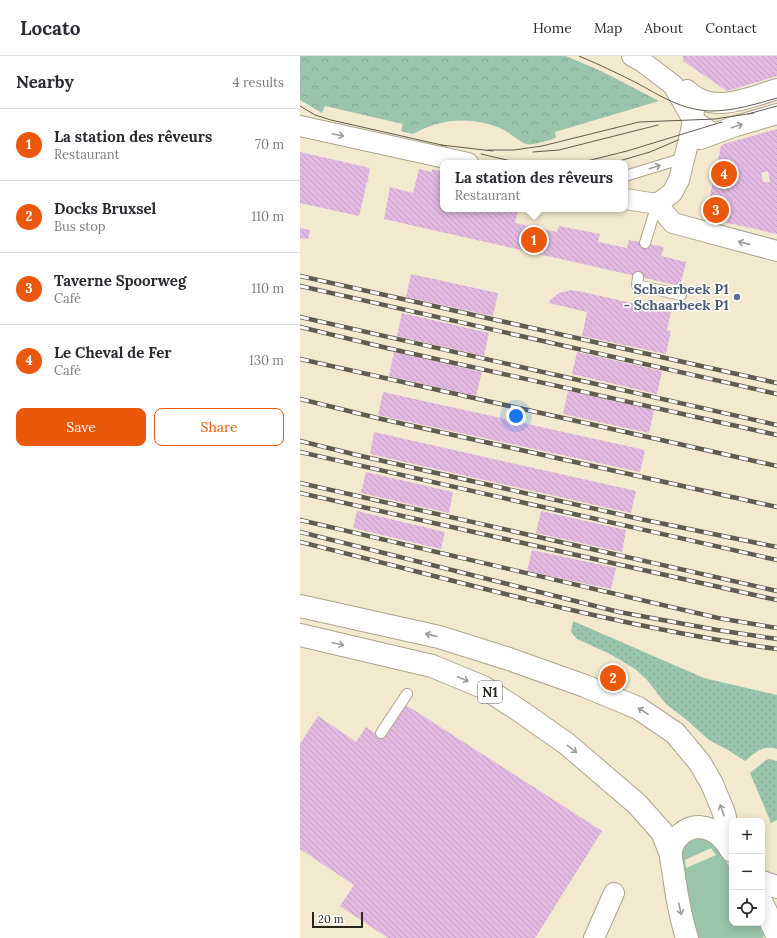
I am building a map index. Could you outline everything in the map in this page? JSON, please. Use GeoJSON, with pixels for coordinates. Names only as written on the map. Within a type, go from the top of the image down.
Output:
{"type":"FeatureCollection","features":[{"type":"Feature","properties":{"kind":"main road"},"geometry":{"type":"LineString","coordinates":[[300,606],[440,637],[509,659],[585,686],[638,708],[675,733],[700,763],[712,784],[724,814],[729,834]]}},
{"type":"Feature","properties":{"kind":"main road","name":"N1"},"geometry":{"type":"LineString","coordinates":[[300,635],[432,666],[483,687],[567,744],[637,804],[662,832],[670,852]]}},
{"type":"Feature","properties":{"kind":"main road"},"geometry":{"type":"LineString","coordinates":[[687,938],[674,880],[670,852],[673,843],[679,835],[696,827],[706,828],[718,832],[729,846]]}},
{"type":"Feature","properties":{"kind":"main road"},"geometry":{"type":"LineString","coordinates":[[765,883],[777,887]]}},
{"type":"Feature","properties":{"kind":"main road"},"geometry":{"type":"LineString","coordinates":[[765,910],[776,935]]}},
{"type":"Feature","properties":{"kind":"street"},"geometry":{"type":"LineString","coordinates":[[641,58],[673,85],[693,120],[712,134]]}},
{"type":"Feature","properties":{"kind":"street"},"geometry":{"type":"LineString","coordinates":[[673,85],[683,86],[693,96],[711,103],[730,103],[777,90]]}},
{"type":"Feature","properties":{"kind":"street"},"geometry":{"type":"LineString","coordinates":[[657,204],[672,193],[679,180],[693,120],[695,103],[693,96]]}},
{"type":"Feature","properties":{"kind":"street"},"geometry":{"type":"LineString","coordinates":[[686,151],[712,134],[777,114]]}},
{"type":"Feature","properties":{"kind":"street"},"geometry":{"type":"LineString","coordinates":[[300,126],[454,160]]}},
{"type":"Feature","properties":{"kind":"street"},"geometry":{"type":"LineString","coordinates":[[628,199],[657,204],[673,224],[777,251]]}},
{"type":"Feature","properties":{"kind":"street"},"geometry":{"type":"LineString","coordinates":[[594,938],[614,893]]}},
{"type":"Feature","properties":{"kind":"lane"},"geometry":{"type":"LineString","coordinates":[[628,175],[686,151]]}},
{"type":"Feature","properties":{"kind":"lane"},"geometry":{"type":"LineString","coordinates":[[645,243],[657,204]]}},
{"type":"Feature","properties":{"kind":"lane"},"geometry":{"type":"LineString","coordinates":[[638,277],[637,285],[681,295]]}},
{"type":"Feature","properties":{"kind":"lane"},"geometry":{"type":"LineString","coordinates":[[381,733],[407,694]]}},
{"type":"Feature","properties":{"kind":"green space"},"geometry":{"type":"Polygon","coordinates":[[[300,56],[566,56],[603,72],[659,101],[555,132],[556,138],[532,144],[524,143],[505,130],[480,122],[445,122],[413,134],[401,131],[403,124],[325,106],[322,113],[300,100],[300,56]]]}},
{"type":"Feature","properties":{"kind":"green space"},"geometry":{"type":"Polygon","coordinates":[[[573,621],[704,678],[777,695],[777,749],[767,748],[760,750],[745,761],[709,740],[666,704],[647,680],[635,669],[610,654],[577,639],[571,632],[573,621]]]}},
{"type":"Feature","properties":{"kind":"green space"},"geometry":{"type":"Polygon","coordinates":[[[769,759],[777,761],[777,820],[771,823],[750,773],[769,759]]]}},
{"type":"Feature","properties":{"kind":"green space"},"geometry":{"type":"Polygon","coordinates":[[[694,836],[712,841],[729,866],[729,926],[763,926],[765,930],[763,938],[696,938],[679,855],[682,844],[694,836]],[[711,848],[685,860],[686,868],[716,855],[711,848]]]}},
{"type":"Feature","properties":{"kind":"building"},"geometry":{"type":"Polygon","coordinates":[[[683,56],[777,56],[777,76],[727,91],[683,61],[683,56]]]}},
{"type":"Feature","properties":{"kind":"building"},"geometry":{"type":"Polygon","coordinates":[[[777,129],[777,234],[705,218],[721,146],[777,129]],[[768,171],[761,173],[763,182],[770,182],[768,171]]]}},
{"type":"Feature","properties":{"kind":"building"},"geometry":{"type":"Polygon","coordinates":[[[300,152],[370,168],[369,179],[359,216],[300,203],[300,152]]]}},
{"type":"Feature","properties":{"kind":"building"},"geometry":{"type":"Polygon","coordinates":[[[419,169],[432,172],[432,169],[440,171],[440,212],[517,212],[515,223],[557,232],[559,226],[600,234],[598,242],[627,248],[629,240],[664,247],[661,256],[686,262],[680,286],[384,219],[390,187],[413,193],[419,169]]]}},
{"type":"Feature","properties":{"kind":"building"},"geometry":{"type":"Polygon","coordinates":[[[300,228],[310,230],[308,239],[300,238],[300,228]]]}},
{"type":"Feature","properties":{"kind":"building"},"geometry":{"type":"Polygon","coordinates":[[[411,274],[498,293],[493,316],[406,297],[411,274]]]}},
{"type":"Feature","properties":{"kind":"building"},"geometry":{"type":"Polygon","coordinates":[[[571,290],[671,312],[667,330],[671,331],[666,354],[582,336],[587,312],[549,303],[550,300],[559,293],[571,290]]]}},
{"type":"Feature","properties":{"kind":"building"},"geometry":{"type":"Polygon","coordinates":[[[402,313],[489,333],[484,356],[397,336],[402,313]]]}},
{"type":"Feature","properties":{"kind":"building"},"geometry":{"type":"Polygon","coordinates":[[[394,352],[482,372],[476,396],[389,376],[394,352]]]}},
{"type":"Feature","properties":{"kind":"building"},"geometry":{"type":"Polygon","coordinates":[[[577,352],[662,371],[657,394],[572,374],[577,352]]]}},
{"type":"Feature","properties":{"kind":"building"},"geometry":{"type":"Polygon","coordinates":[[[568,391],[654,410],[649,433],[563,414],[568,391]]]}},
{"type":"Feature","properties":{"kind":"building"},"geometry":{"type":"Polygon","coordinates":[[[383,392],[645,450],[640,472],[378,415],[383,392]]]}},
{"type":"Feature","properties":{"kind":"building"},"geometry":{"type":"Polygon","coordinates":[[[374,432],[636,491],[631,513],[370,454],[374,432]]]}},
{"type":"Feature","properties":{"kind":"building"},"geometry":{"type":"Polygon","coordinates":[[[366,472],[453,492],[449,513],[361,493],[366,472]]]}},
{"type":"Feature","properties":{"kind":"building"},"geometry":{"type":"Polygon","coordinates":[[[357,511],[445,532],[441,549],[353,528],[357,511]]]}},
{"type":"Feature","properties":{"kind":"building"},"geometry":{"type":"Polygon","coordinates":[[[541,511],[626,530],[622,552],[536,533],[541,511]]]}},
{"type":"Feature","properties":{"kind":"building"},"geometry":{"type":"Polygon","coordinates":[[[532,550],[616,568],[611,589],[527,571],[532,550]]]}},
{"type":"Feature","properties":{"kind":"building"},"geometry":{"type":"Polygon","coordinates":[[[406,705],[602,831],[535,938],[388,938],[340,906],[354,885],[300,849],[300,744],[318,716],[356,742],[366,727],[384,739],[406,705]]]}},
{"type":"Feature","properties":{"kind":"tram line"},"geometry":{"type":"LineString","coordinates":[[579,56],[663,97],[690,108],[711,111],[728,110],[777,98]]}},
{"type":"Feature","properties":{"kind":"tram line"},"geometry":{"type":"LineString","coordinates":[[300,106],[315,115],[331,120],[446,146]]}},
{"type":"Feature","properties":{"kind":"tram line"},"geometry":{"type":"LineString","coordinates":[[748,114],[777,106]]}},
{"type":"Feature","properties":{"kind":"tram line"},"geometry":{"type":"LineString","coordinates":[[488,150],[514,150],[542,146],[639,122],[715,119],[754,113]]}},
{"type":"Feature","properties":{"kind":"tram line"},"geometry":{"type":"LineString","coordinates":[[591,160],[627,151],[722,122]]}},
{"type":"Feature","properties":{"kind":"tram line"},"geometry":{"type":"LineString","coordinates":[[533,152],[559,150],[658,125]]}},
{"type":"Feature","properties":{"kind":"tram line"},"geometry":{"type":"LineString","coordinates":[[622,160],[650,152],[678,140]]}},
{"type":"Feature","properties":{"kind":"tram line"},"geometry":{"type":"LineString","coordinates":[[441,145],[493,151]]}},
{"type":"Feature","properties":{"kind":"tram line"},"geometry":{"type":"LineString","coordinates":[[481,154],[507,160]]}},
{"type":"Feature","properties":{"kind":"railway"},"geometry":{"type":"LineString","coordinates":[[300,276],[777,383]]}},
{"type":"Feature","properties":{"kind":"railway"},"geometry":{"type":"LineString","coordinates":[[300,286],[777,394]]}},
{"type":"Feature","properties":{"kind":"railway"},"geometry":{"type":"LineString","coordinates":[[300,317],[777,425]]}},
{"type":"Feature","properties":{"kind":"railway"},"geometry":{"type":"LineString","coordinates":[[300,327],[387,348],[777,435]]}},
{"type":"Feature","properties":{"kind":"railway"},"geometry":{"type":"LineString","coordinates":[[300,359],[777,466]]}},
{"type":"Feature","properties":{"kind":"railway"},"geometry":{"type":"LineString","coordinates":[[300,399],[377,418],[777,507]]}},
{"type":"Feature","properties":{"kind":"railway"},"geometry":{"type":"LineString","coordinates":[[300,441],[640,519],[777,547]]}},
{"type":"Feature","properties":{"kind":"railway"},"geometry":{"type":"LineString","coordinates":[[300,452],[777,560]]}},
{"type":"Feature","properties":{"kind":"railway"},"geometry":{"type":"LineString","coordinates":[[300,483],[777,591]]}},
{"type":"Feature","properties":{"kind":"railway"},"geometry":{"type":"LineString","coordinates":[[300,493],[777,600]]}},
{"type":"Feature","properties":{"kind":"railway"},"geometry":{"type":"LineString","coordinates":[[300,520],[718,618],[777,628]]}},
{"type":"Feature","properties":{"kind":"railway"},"geometry":{"type":"LineString","coordinates":[[300,532],[619,612],[717,630],[777,639]]}},
{"type":"Feature","properties":{"kind":"railway"},"geometry":{"type":"LineString","coordinates":[[300,542],[597,616],[716,640],[777,649]]}},
{"type":"Feature","properties":{"kind":"place","name":"Le Cheval de Fer"},"geometry":{"type":"Point","coordinates":[724,174]}},
{"type":"Feature","properties":{"kind":"place","name":"Taverne Spoorweg"},"geometry":{"type":"Point","coordinates":[716,210]}},
{"type":"Feature","properties":{"kind":"place","name":"La station des rêveurs"},"geometry":{"type":"Point","coordinates":[534,240]}},
{"type":"Feature","properties":{"kind":"place","name":"Schaerbeek P1 - Schaarbeek P1"},"geometry":{"type":"Point","coordinates":[737,297]}},
{"type":"Feature","properties":{"kind":"place","name":"Docks Bruxsel"},"geometry":{"type":"Point","coordinates":[613,678]}}]}
